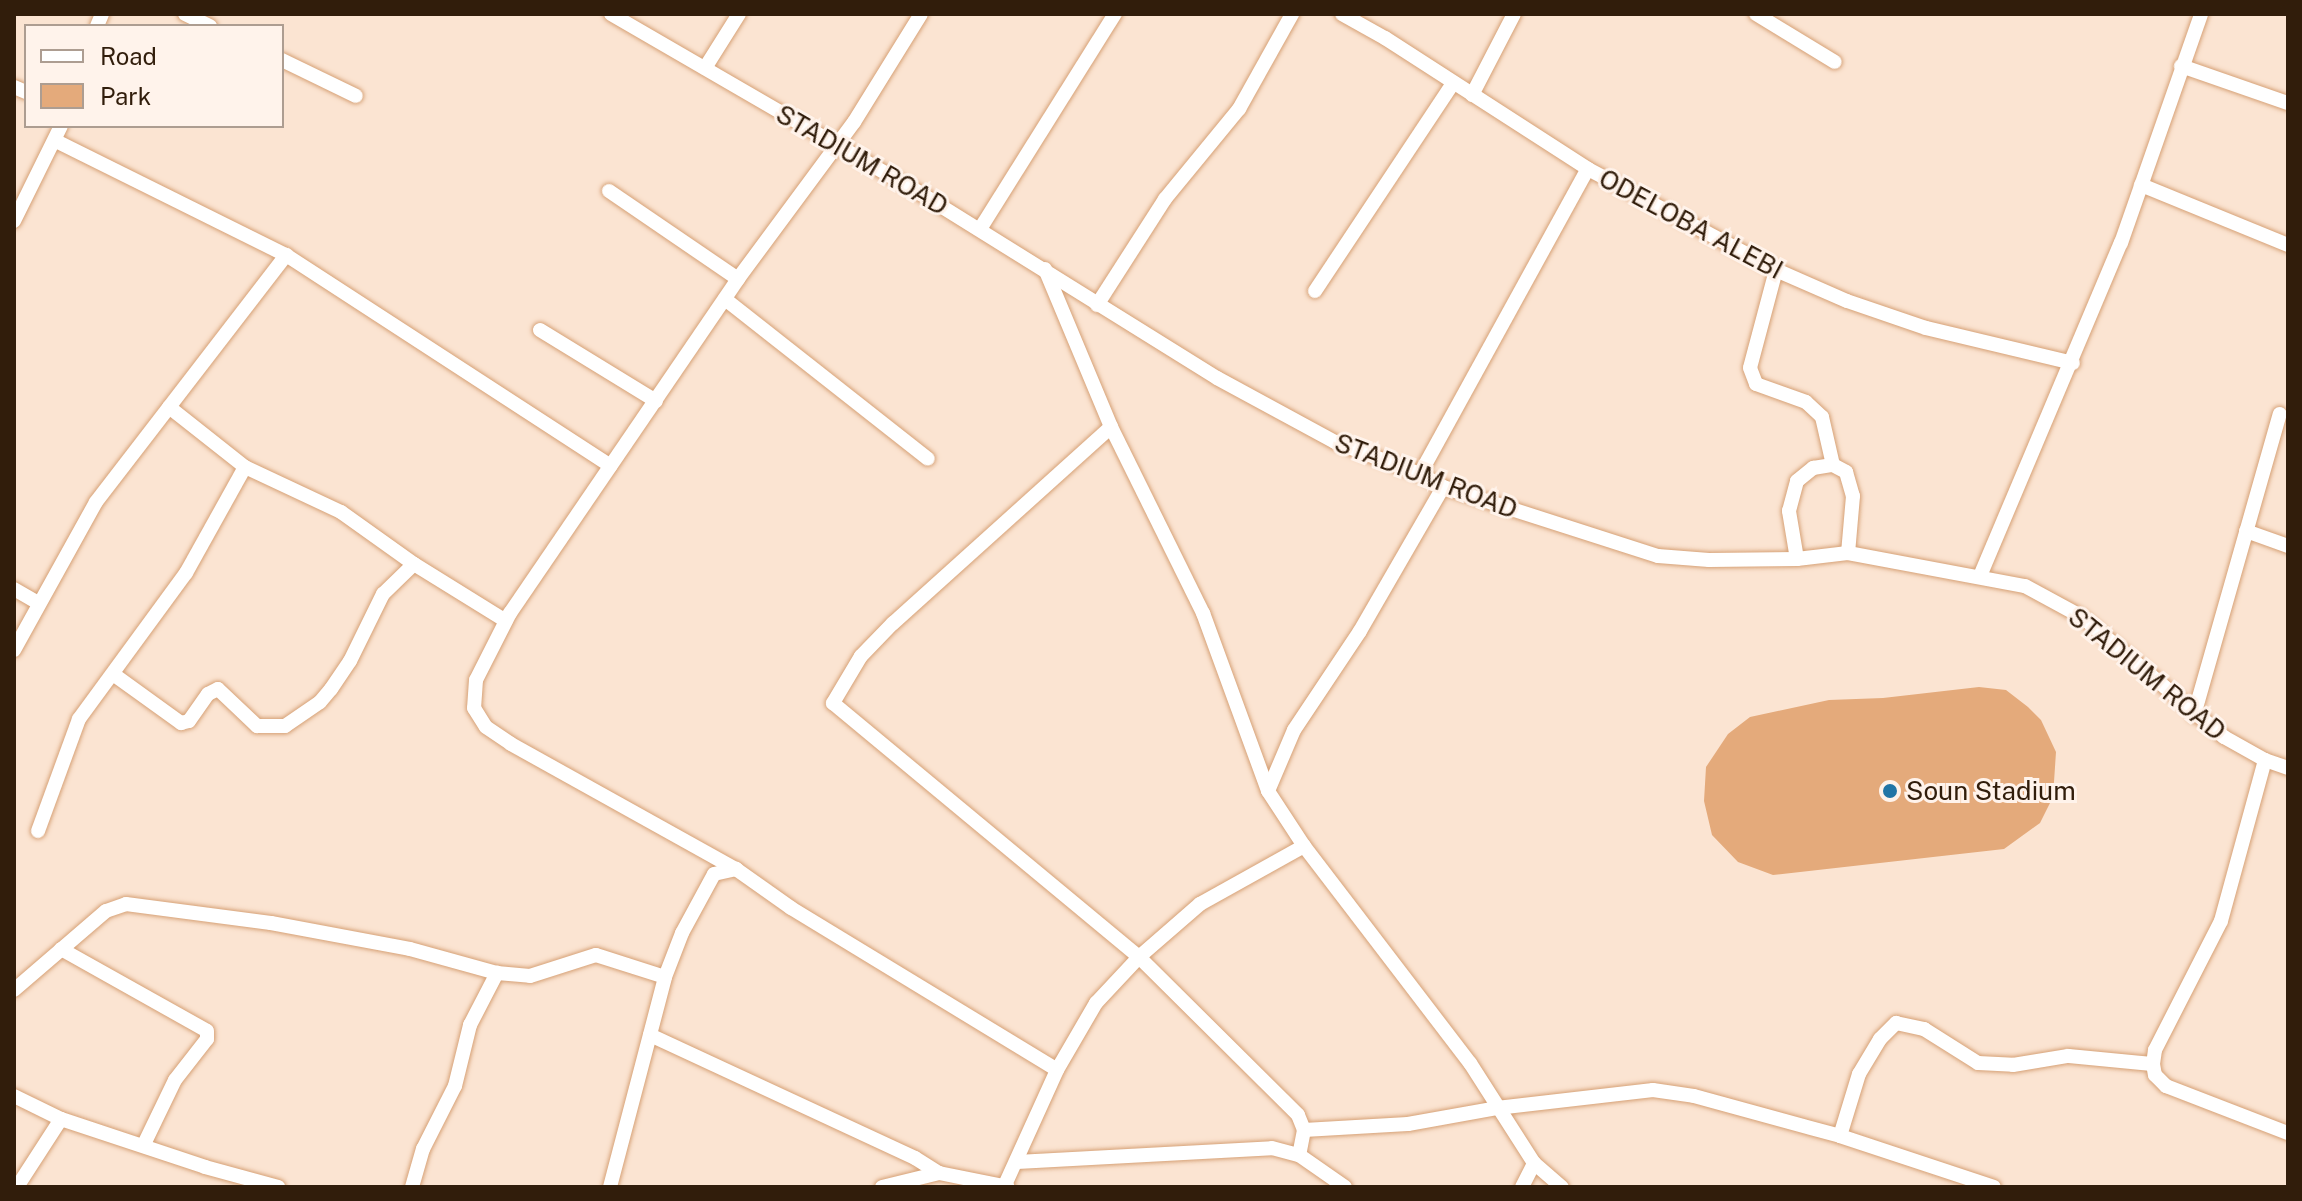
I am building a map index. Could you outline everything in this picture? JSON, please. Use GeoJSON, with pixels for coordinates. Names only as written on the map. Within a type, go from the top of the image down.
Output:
{"type":"FeatureCollection","features":[{"type":"Feature","properties":{"kind":"street"},"geometry":{"type":"LineString","coordinates":[[185,14],[206,24]]}},
{"type":"Feature","properties":{"kind":"street","name":"STADIUM ROAD"},"geometry":{"type":"LineString","coordinates":[[611,14],[980,229],[1045,268],[1097,305],[1279,413],[1335,442],[1420,474],[1443,487],[1658,556],[1709,560],[1797,559],[1848,553],[2025,586],[2082,617],[2194,715],[2265,760],[2288,768]]}},
{"type":"Feature","properties":{"kind":"street"},"geometry":{"type":"LineString","coordinates":[[705,68],[739,14]]}},
{"type":"Feature","properties":{"kind":"street"},"geometry":{"type":"LineString","coordinates":[[921,14],[854,122],[738,279],[506,621],[476,680],[474,708],[486,727],[511,744],[736,869],[791,908],[1057,1070]]}},
{"type":"Feature","properties":{"kind":"street"},"geometry":{"type":"LineString","coordinates":[[980,229],[1115,14]]}},
{"type":"Feature","properties":{"kind":"street"},"geometry":{"type":"LineString","coordinates":[[1097,305],[1165,199],[1239,109],[1292,14]]}},
{"type":"Feature","properties":{"kind":"street","name":"ODELOBA ALEBI"},"geometry":{"type":"LineString","coordinates":[[1342,14],[1588,169],[1776,270],[1847,301],[1926,328],[2073,363]]}},
{"type":"Feature","properties":{"kind":"street"},"geometry":{"type":"LineString","coordinates":[[1472,95],[1514,14]]}},
{"type":"Feature","properties":{"kind":"street"},"geometry":{"type":"LineString","coordinates":[[1756,14],[1835,62]]}},
{"type":"Feature","properties":{"kind":"street"},"geometry":{"type":"LineString","coordinates":[[1980,576],[2073,363],[2141,185],[2201,14]]}},
{"type":"Feature","properties":{"kind":"street"},"geometry":{"type":"LineString","coordinates":[[284,61],[356,96]]}},
{"type":"Feature","properties":{"kind":"street"},"geometry":{"type":"LineString","coordinates":[[2181,66],[2288,103]]}},
{"type":"Feature","properties":{"kind":"street"},"geometry":{"type":"LineString","coordinates":[[1315,291],[1453,83]]}},
{"type":"Feature","properties":{"kind":"street"},"geometry":{"type":"LineString","coordinates":[[14,221],[58,133],[286,255],[611,466]]}},
{"type":"Feature","properties":{"kind":"street"},"geometry":{"type":"LineString","coordinates":[[1420,474],[1588,169]]}},
{"type":"Feature","properties":{"kind":"street"},"geometry":{"type":"LineString","coordinates":[[2141,185],[2288,245]]}},
{"type":"Feature","properties":{"kind":"street"},"geometry":{"type":"LineString","coordinates":[[609,191],[738,279]]}},
{"type":"Feature","properties":{"kind":"street"},"geometry":{"type":"LineString","coordinates":[[14,650],[96,502],[286,255]]}},
{"type":"Feature","properties":{"kind":"street"},"geometry":{"type":"LineString","coordinates":[[1045,268],[1111,427],[1203,613],[1268,791],[1304,846],[1432,1012],[1534,1163],[1562,1187]]}},
{"type":"Feature","properties":{"kind":"street"},"geometry":{"type":"LineString","coordinates":[[1776,270],[1750,368],[1756,384],[1806,402],[1822,417],[1833,465]]}},
{"type":"Feature","properties":{"kind":"street"},"geometry":{"type":"LineString","coordinates":[[725,299],[928,459]]}},
{"type":"Feature","properties":{"kind":"street"},"geometry":{"type":"LineString","coordinates":[[540,330],[656,401]]}},
{"type":"Feature","properties":{"kind":"street"},"geometry":{"type":"LineString","coordinates":[[169,407],[245,467],[341,512],[414,564],[506,621]]}},
{"type":"Feature","properties":{"kind":"street"},"geometry":{"type":"LineString","coordinates":[[2194,715],[2280,414]]}},
{"type":"Feature","properties":{"kind":"street"},"geometry":{"type":"LineString","coordinates":[[1111,427],[893,623],[861,656],[833,703],[1139,957],[1298,1115],[1304,1130],[1299,1155]]}},
{"type":"Feature","properties":{"kind":"street"},"geometry":{"type":"LineString","coordinates":[[1797,559],[1789,511],[1797,481],[1813,468],[1833,465],[1846,472],[1853,496],[1848,553]]}},
{"type":"Feature","properties":{"kind":"street"},"geometry":{"type":"LineString","coordinates":[[38,831],[70,738],[186,573],[245,467]]}},
{"type":"Feature","properties":{"kind":"street"},"geometry":{"type":"LineString","coordinates":[[1268,791],[1294,730],[1360,631],[1443,487]]}},
{"type":"Feature","properties":{"kind":"street"},"geometry":{"type":"LineString","coordinates":[[2246,531],[2288,546]]}},
{"type":"Feature","properties":{"kind":"street"},"geometry":{"type":"LineString","coordinates":[[113,674],[181,723],[189,721],[208,694],[218,689],[257,726],[285,726],[320,702],[331,689],[350,661],[383,594],[414,564]]}},
{"type":"Feature","properties":{"kind":"street"},"geometry":{"type":"LineString","coordinates":[[14,589],[38,603]]}},
{"type":"Feature","properties":{"kind":"street"},"geometry":{"type":"LineString","coordinates":[[2265,760],[2221,921],[2155,1050],[2153,1064],[2155,1075],[2166,1086],[2288,1133]]}},
{"type":"Feature","properties":{"kind":"street"},"geometry":{"type":"LineString","coordinates":[[650,1035],[915,1158],[939,1173],[1005,1186],[1057,1070],[1096,1003],[1139,957],[1200,904],[1304,846]]}},
{"type":"Feature","properties":{"kind":"street"},"geometry":{"type":"LineString","coordinates":[[610,1187],[665,977],[704,888],[714,874],[736,869]]}},
{"type":"Feature","properties":{"kind":"street"},"geometry":{"type":"LineString","coordinates":[[14,990],[106,911],[126,904],[271,923],[394,946],[497,973],[530,976],[596,955],[665,977]]}},
{"type":"Feature","properties":{"kind":"street"},"geometry":{"type":"LineString","coordinates":[[61,949],[207,1031],[207,1039],[175,1080],[144,1144]]}},
{"type":"Feature","properties":{"kind":"street"},"geometry":{"type":"LineString","coordinates":[[412,1187],[423,1149],[461,1067],[470,1025],[497,973]]}},
{"type":"Feature","properties":{"kind":"street"},"geometry":{"type":"LineString","coordinates":[[1840,1136],[1859,1074],[1880,1039],[1896,1023],[1924,1029],[1978,1063],[2013,1065],[2068,1056],[2153,1064]]}},
{"type":"Feature","properties":{"kind":"street"},"geometry":{"type":"LineString","coordinates":[[1304,1130],[1408,1124],[1497,1108],[1653,1090],[1694,1096],[1840,1136],[1994,1187]]}},
{"type":"Feature","properties":{"kind":"street"},"geometry":{"type":"LineString","coordinates":[[14,1096],[61,1119],[144,1144],[205,1167],[278,1187]]}},
{"type":"Feature","properties":{"kind":"street"},"geometry":{"type":"LineString","coordinates":[[17,1187],[61,1119]]}},
{"type":"Feature","properties":{"kind":"street"},"geometry":{"type":"LineString","coordinates":[[1017,1162],[1272,1148],[1299,1155],[1345,1187]]}},
{"type":"Feature","properties":{"kind":"street"},"geometry":{"type":"LineString","coordinates":[[1522,1187],[1534,1163]]}},
{"type":"Feature","properties":{"kind":"street"},"geometry":{"type":"LineString","coordinates":[[882,1187],[939,1173]]}},
{"type":"Feature","properties":{"kind":"green space"},"geometry":{"type":"Polygon","coordinates":[[[1979,687],[2006,690],[2028,707],[2041,720],[2056,752],[2053,797],[2040,823],[2004,849],[1773,875],[1738,862],[1712,835],[1704,801],[1706,767],[1728,734],[1750,717],[1829,700],[1883,698],[1979,687]]]}},
{"type":"Feature","properties":{"kind":"place","name":"Soun Stadium"},"geometry":{"type":"Point","coordinates":[1890,791]}}]}
